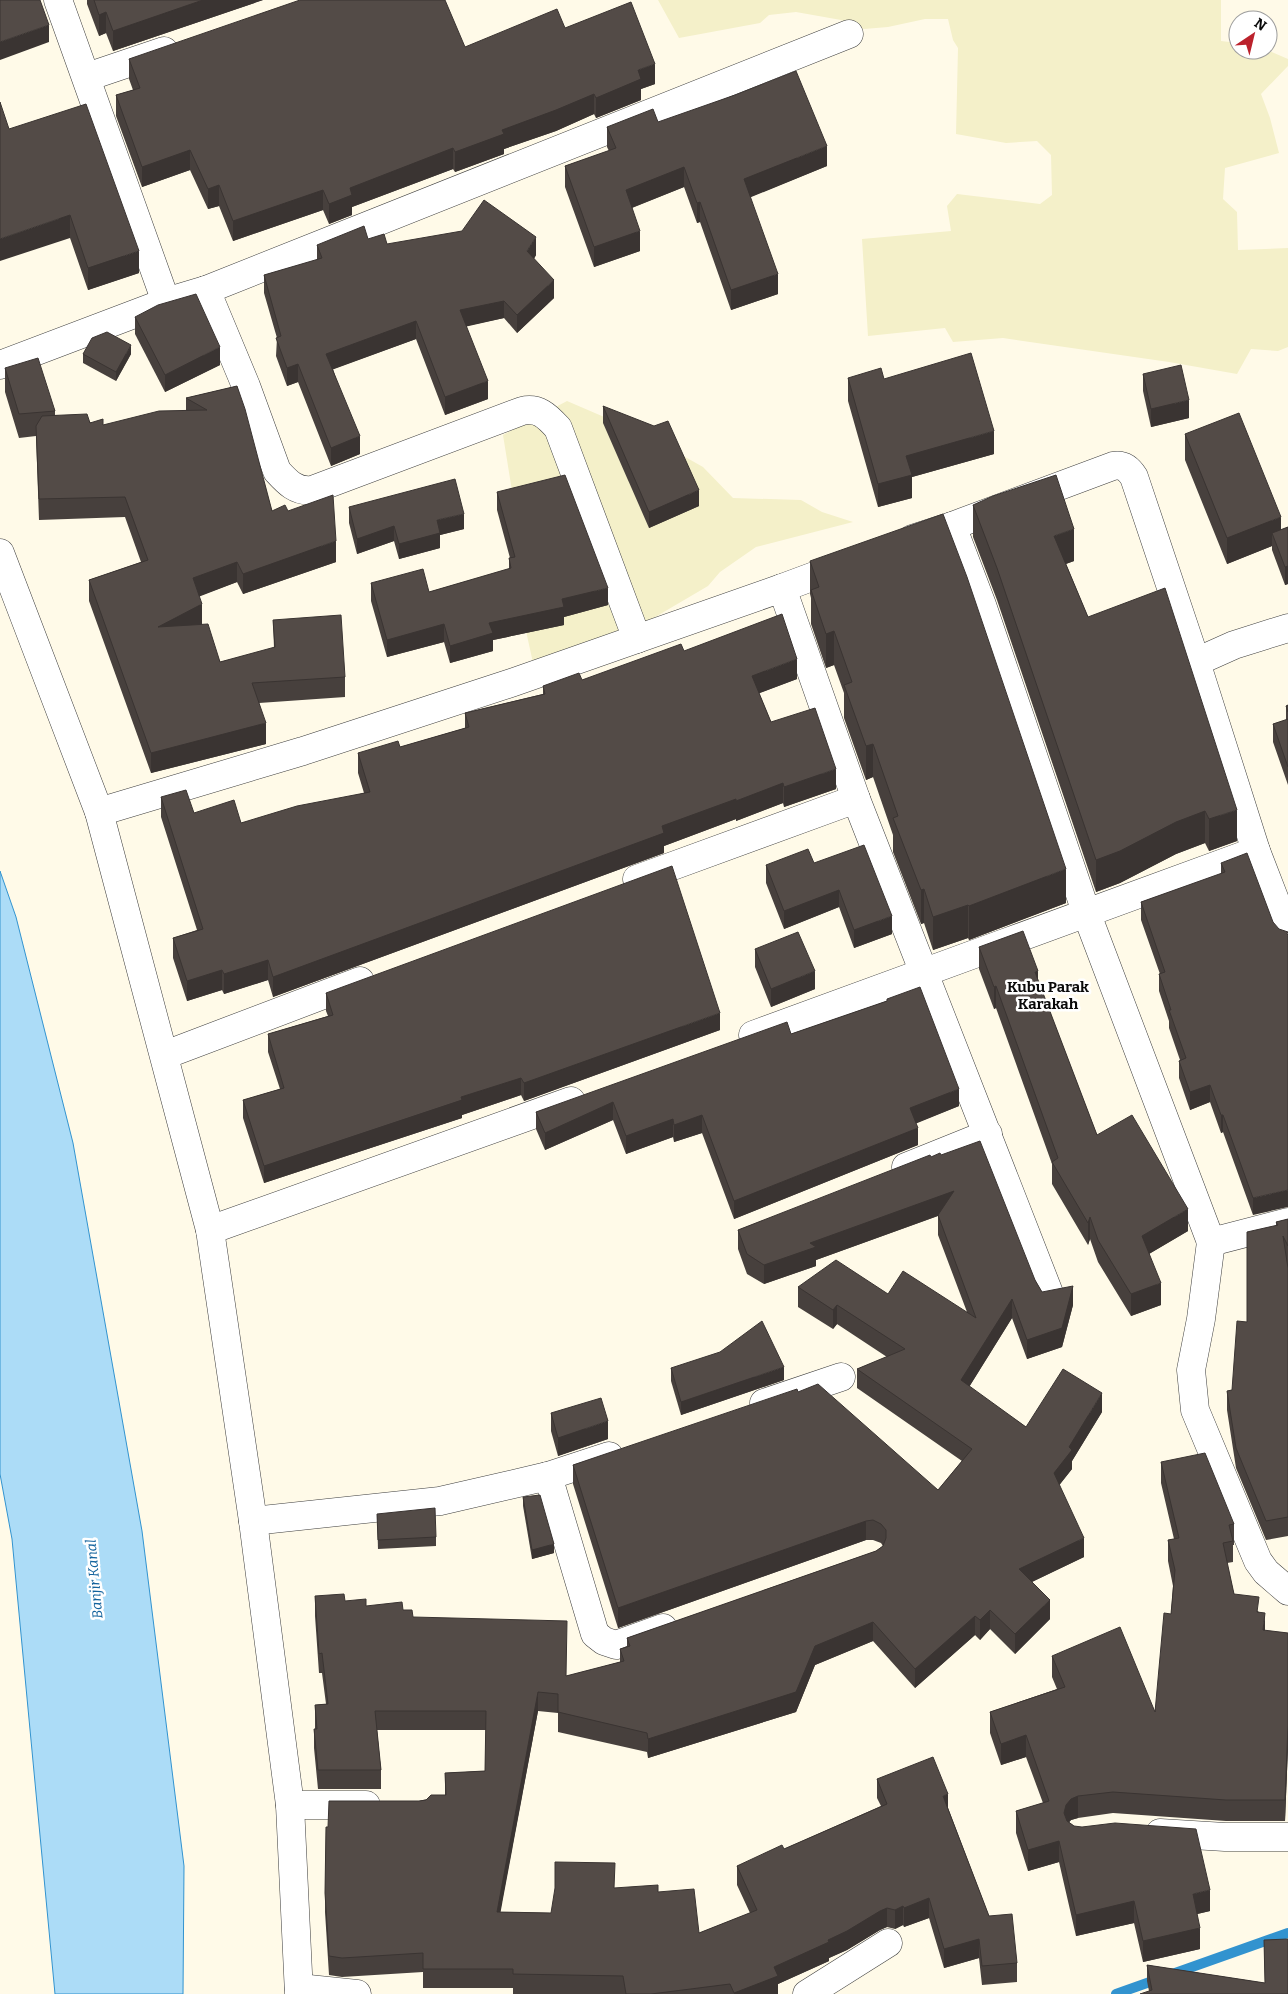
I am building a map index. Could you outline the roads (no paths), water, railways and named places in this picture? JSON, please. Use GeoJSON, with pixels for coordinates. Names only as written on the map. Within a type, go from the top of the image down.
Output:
{"type":"FeatureCollection","features":[{"type":"Feature","properties":{"kind":"street"},"geometry":{"type":"LineString","coordinates":[[58,0],[166,302]]}},
{"type":"Feature","properties":{"kind":"street"},"geometry":{"type":"LineString","coordinates":[[0,365],[166,302],[206,290],[849,34]]}},
{"type":"Feature","properties":{"kind":"street"},"geometry":{"type":"LineString","coordinates":[[87,77],[190,42]]}},
{"type":"Feature","properties":{"kind":"street"},"geometry":{"type":"LineString","coordinates":[[206,290],[246,386],[277,471],[296,488],[306,491],[312,490],[522,411],[530,409],[546,415],[558,428],[637,639]]}},
{"type":"Feature","properties":{"kind":"street"},"geometry":{"type":"LineString","coordinates":[[99,812],[303,751],[514,682],[782,588],[1119,465],[1130,471],[1134,477],[1196,662],[1256,851],[1288,934]]}},
{"type":"Feature","properties":{"kind":"street"},"geometry":{"type":"LineString","coordinates":[[952,526],[982,605],[1086,912],[1211,1242],[1201,1319],[1191,1370],[1195,1410],[1258,1561],[1266,1572],[1288,1591]]}},
{"type":"Feature","properties":{"kind":"street"},"geometry":{"type":"LineString","coordinates":[[0,553],[99,812],[210,1230],[253,1520],[290,1805],[299,1991],[357,1994]]}},
{"type":"Feature","properties":{"kind":"street"},"geometry":{"type":"LineString","coordinates":[[782,588],[856,799],[1049,1293]]}},
{"type":"Feature","properties":{"kind":"street"},"geometry":{"type":"LineString","coordinates":[[1196,662],[1234,645],[1288,628]]}},
{"type":"Feature","properties":{"kind":"street"},"geometry":{"type":"LineString","coordinates":[[616,887],[856,799]]}},
{"type":"Feature","properties":{"kind":"street"},"geometry":{"type":"LineString","coordinates":[[728,1044],[1256,851]]}},
{"type":"Feature","properties":{"kind":"street"},"geometry":{"type":"LineString","coordinates":[[165,1055],[385,972]]}},
{"type":"Feature","properties":{"kind":"street"},"geometry":{"type":"LineString","coordinates":[[210,1230],[597,1091]]}},
{"type":"Feature","properties":{"kind":"street"},"geometry":{"type":"LineString","coordinates":[[886,1175],[988,1134]]}},
{"type":"Feature","properties":{"kind":"street"},"geometry":{"type":"LineString","coordinates":[[1211,1242],[1288,1222]]}},
{"type":"Feature","properties":{"kind":"street"},"geometry":{"type":"LineString","coordinates":[[738,1412],[841,1377]]}},
{"type":"Feature","properties":{"kind":"street"},"geometry":{"type":"LineString","coordinates":[[253,1520],[440,1501],[548,1476],[636,1447]]}},
{"type":"Feature","properties":{"kind":"street"},"geometry":{"type":"LineString","coordinates":[[548,1476],[595,1634],[604,1641],[616,1645],[689,1619]]}},
{"type":"Feature","properties":{"kind":"street"},"geometry":{"type":"LineString","coordinates":[[290,1805],[389,1805]]}},
{"type":"Feature","properties":{"kind":"street"},"geometry":{"type":"LineString","coordinates":[[1132,1830],[1225,1837],[1288,1837]]}},
{"type":"Feature","properties":{"kind":"street"},"geometry":{"type":"LineString","coordinates":[[807,1994],[888,1943]]}},
{"type":"Feature","properties":{"kind":"water","name":"Banjir Kanal"},"geometry":{"type":"Polygon","coordinates":[[[0,871],[16,917],[73,1143],[142,1531],[184,1866],[183,1994],[55,1994],[12,1539],[0,1474],[0,871]]]}},
{"type":"Feature","properties":{"kind":"waterway"},"geometry":{"type":"LineString","coordinates":[[1116,1994],[1288,1933]]}},
{"type":"Feature","properties":{"kind":"district","name":"Kubu Parak Karakah"},"geometry":{"type":"Point","coordinates":[1048,996]}}]}
